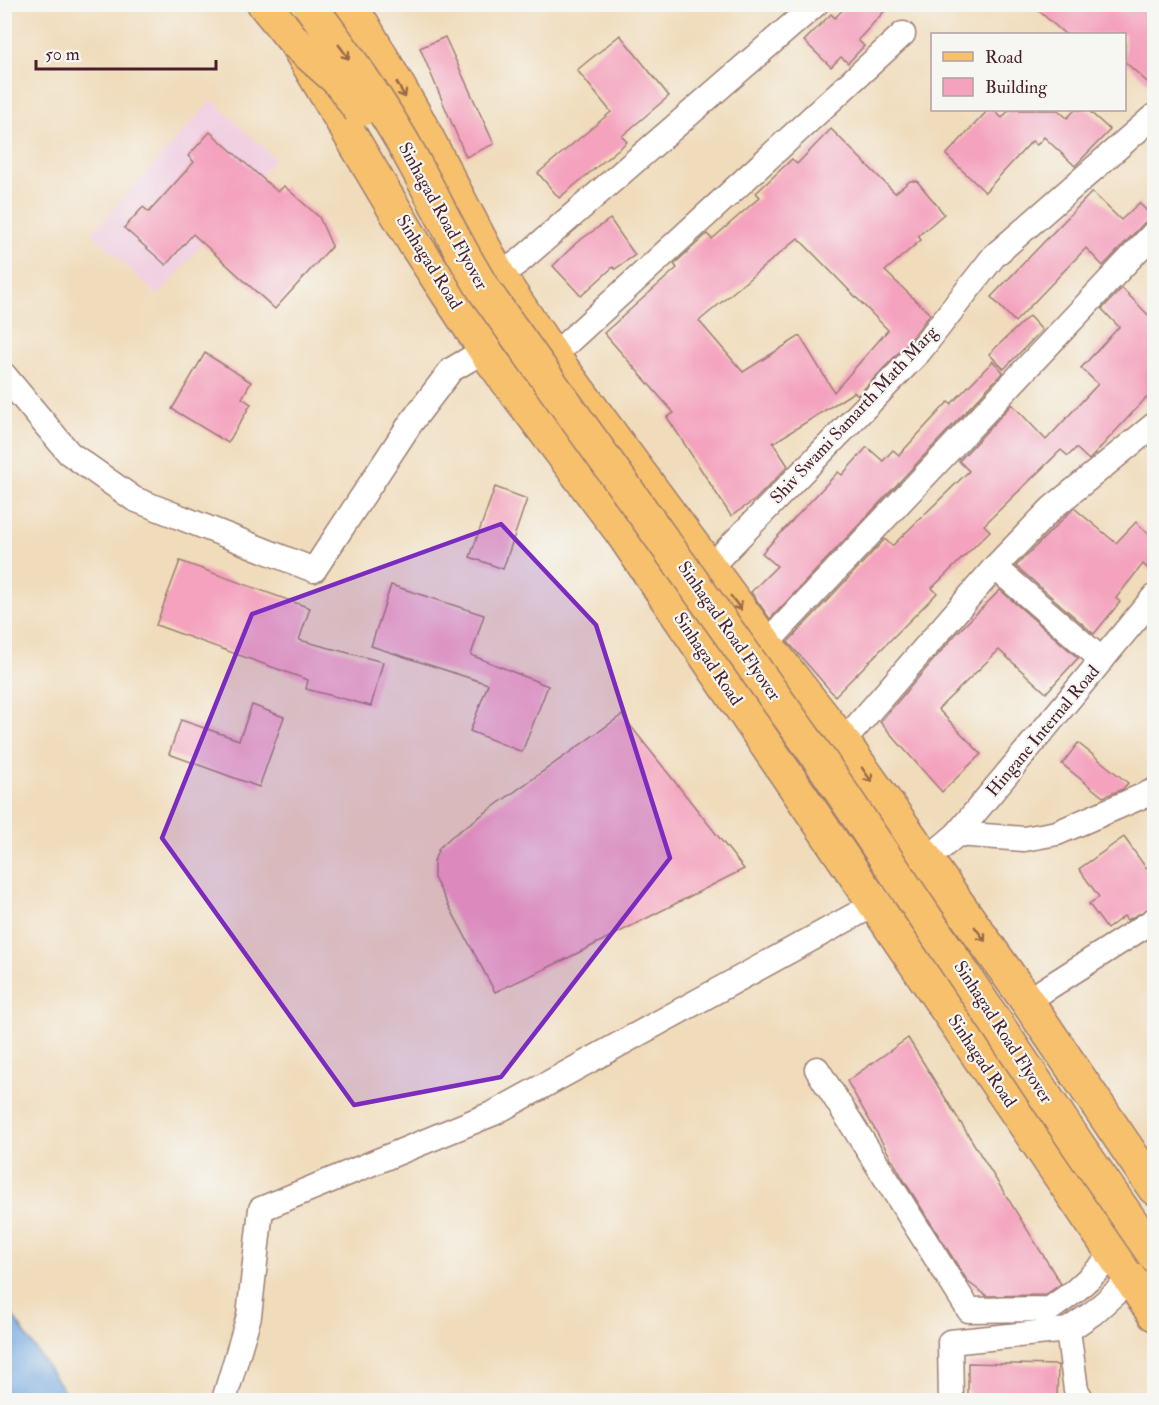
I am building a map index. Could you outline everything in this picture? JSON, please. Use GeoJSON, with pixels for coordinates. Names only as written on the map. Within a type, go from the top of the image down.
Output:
{"type":"FeatureCollection","features":[{"type":"Feature","properties":{"kind":"main road","name":"Sinhagad Road"},"geometry":{"type":"LineString","coordinates":[[264,4],[295,42],[415,244],[485,350],[622,533],[875,904],[1133,1270],[1155,1314]]}},
{"type":"Feature","properties":{"kind":"main road","name":"Sinhagad Road Flyover"},"geometry":{"type":"LineString","coordinates":[[309,4],[351,61],[411,155],[453,240],[484,290],[820,760],[1080,1148],[1155,1255]]}},
{"type":"Feature","properties":{"kind":"main road"},"geometry":{"type":"LineString","coordinates":[[347,4],[363,25],[419,122],[499,276],[553,356],[766,644],[843,742],[1027,1001],[1155,1188]]}},
{"type":"Feature","properties":{"kind":"main road","name":"Sinhagad Road Flyover"},"geometry":{"type":"LineString","coordinates":[[295,42],[339,81],[365,117],[499,343],[621,509],[1133,1270]]}},
{"type":"Feature","properties":{"kind":"street"},"geometry":{"type":"LineString","coordinates":[[499,276],[521,260],[816,4]]}},
{"type":"Feature","properties":{"kind":"street"},"geometry":{"type":"LineString","coordinates":[[553,356],[903,34]]}},
{"type":"Feature","properties":{"kind":"street","name":"Shiv Swami Samarth Math Marg"},"geometry":{"type":"LineString","coordinates":[[710,567],[919,352],[994,256],[1155,116]]}},
{"type":"Feature","properties":{"kind":"street"},"geometry":{"type":"LineString","coordinates":[[766,644],[1155,233]]}},
{"type":"Feature","properties":{"kind":"street"},"geometry":{"type":"LineString","coordinates":[[4,375],[69,453],[134,499],[314,570],[410,424],[451,370],[485,350]]}},
{"type":"Feature","properties":{"kind":"street"},"geometry":{"type":"LineString","coordinates":[[843,742],[995,567],[1052,508],[1155,425]]}},
{"type":"Feature","properties":{"kind":"street"},"geometry":{"type":"LineString","coordinates":[[995,567],[1102,660]]}},
{"type":"Feature","properties":{"kind":"street","name":"Hingane Internal Road"},"geometry":{"type":"LineString","coordinates":[[224,1401],[249,1316],[261,1209],[494,1113],[875,904],[957,834],[1155,597]]}},
{"type":"Feature","properties":{"kind":"street"},"geometry":{"type":"LineString","coordinates":[[957,834],[1024,839],[1057,833],[1155,791]]}},
{"type":"Feature","properties":{"kind":"street"},"geometry":{"type":"LineString","coordinates":[[1027,1001],[1155,920]]}},
{"type":"Feature","properties":{"kind":"street"},"geometry":{"type":"LineString","coordinates":[[816,1069],[969,1310],[1050,1309],[1075,1291],[1133,1270]]}},
{"type":"Feature","properties":{"kind":"street"},"geometry":{"type":"LineString","coordinates":[[951,1401],[950,1342],[1068,1330],[1093,1313],[1133,1270]]}},
{"type":"Feature","properties":{"kind":"street"},"geometry":{"type":"LineString","coordinates":[[1068,1330],[1076,1390],[1082,1401]]}},
{"type":"Feature","properties":{"kind":"highlighted area"},"geometry":{"type":"Polygon","coordinates":[[[501,524],[596,625],[670,858],[501,1077],[354,1105],[162,838],[252,614],[501,524]]]}},
{"type":"Feature","properties":{"kind":"shaded area"},"geometry":{"type":"Polygon","coordinates":[[[212,100],[275,159],[158,296],[92,233],[212,100]]]}},
{"type":"Feature","properties":{"kind":"water"},"geometry":{"type":"Polygon","coordinates":[[[4,1274],[8,1309],[70,1400],[5,1400],[4,1274]]]}},
{"type":"Feature","properties":{"kind":"building"},"geometry":{"type":"Polygon","coordinates":[[[848,4],[891,4],[858,40],[864,46],[848,63],[841,57],[831,67],[804,41],[831,14],[835,18],[848,4]]]}},
{"type":"Feature","properties":{"kind":"building"},"geometry":{"type":"Polygon","coordinates":[[[1031,4],[1155,4],[1155,89],[1126,63],[1126,33],[1064,33],[1031,4]]]}},
{"type":"Feature","properties":{"kind":"building"},"geometry":{"type":"Polygon","coordinates":[[[620,35],[669,96],[622,136],[627,142],[559,198],[538,173],[611,112],[577,70],[620,35]]]}},
{"type":"Feature","properties":{"kind":"building"},"geometry":{"type":"Polygon","coordinates":[[[445,37],[494,144],[466,157],[420,48],[445,37]]]}},
{"type":"Feature","properties":{"kind":"building"},"geometry":{"type":"Polygon","coordinates":[[[987,111],[994,111],[1002,118],[1008,111],[1059,111],[1067,118],[1074,111],[1089,111],[1110,130],[1075,166],[1044,137],[1037,145],[1032,141],[985,192],[946,155],[987,111]]]}},
{"type":"Feature","properties":{"kind":"building"},"geometry":{"type":"Polygon","coordinates":[[[831,129],[895,193],[910,181],[917,181],[944,214],[918,236],[921,240],[885,271],[930,314],[908,343],[858,395],[854,392],[773,443],[788,466],[755,500],[731,516],[667,417],[674,413],[604,333],[677,268],[674,264],[707,234],[712,239],[760,197],[756,193],[792,159],[797,164],[831,129]],[[798,238],[699,321],[743,372],[800,336],[834,392],[888,330],[798,238]]]}},
{"type":"Feature","properties":{"kind":"building"},"geometry":{"type":"Polygon","coordinates":[[[210,132],[278,192],[284,186],[319,217],[332,246],[275,309],[193,234],[166,265],[124,228],[143,207],[149,212],[194,162],[188,156],[210,132]]]}},
{"type":"Feature","properties":{"kind":"building"},"geometry":{"type":"Polygon","coordinates":[[[1092,192],[1121,220],[1139,203],[1155,219],[1144,223],[1103,266],[1086,248],[1015,322],[991,297],[1092,192]]]}},
{"type":"Feature","properties":{"kind":"building"},"geometry":{"type":"Polygon","coordinates":[[[610,219],[635,255],[615,269],[613,267],[581,296],[553,266],[576,243],[610,219]]]}},
{"type":"Feature","properties":{"kind":"building"},"geometry":{"type":"Polygon","coordinates":[[[1122,288],[1155,322],[1155,406],[1146,398],[1089,460],[1076,448],[1068,456],[1061,450],[984,525],[990,531],[932,588],[937,593],[835,696],[788,642],[885,539],[892,546],[969,471],[959,461],[1012,404],[1046,440],[1098,384],[1081,368],[1119,327],[1102,309],[1122,288]]]}},
{"type":"Feature","properties":{"kind":"building"},"geometry":{"type":"Polygon","coordinates":[[[1029,316],[1042,330],[1004,369],[989,354],[1029,316]]]}},
{"type":"Feature","properties":{"kind":"building"},"geometry":{"type":"Polygon","coordinates":[[[205,353],[251,382],[242,398],[251,404],[228,443],[172,409],[205,353]]]}},
{"type":"Feature","properties":{"kind":"building"},"geometry":{"type":"Polygon","coordinates":[[[993,361],[1003,372],[770,619],[751,592],[777,566],[762,553],[838,472],[842,475],[867,447],[883,461],[893,450],[899,455],[948,402],[951,404],[993,361]]]}},
{"type":"Feature","properties":{"kind":"building"},"geometry":{"type":"Polygon","coordinates":[[[495,487],[527,499],[503,569],[470,557],[495,487]]]}},
{"type":"Feature","properties":{"kind":"building"},"geometry":{"type":"Polygon","coordinates":[[[1074,508],[1116,543],[1136,522],[1155,540],[1155,575],[1143,564],[1116,598],[1120,602],[1094,634],[1016,566],[1074,508]]]}},
{"type":"Feature","properties":{"kind":"building"},"geometry":{"type":"Polygon","coordinates":[[[180,561],[310,608],[299,640],[383,662],[371,706],[306,689],[308,680],[156,625],[180,561]]]}},
{"type":"Feature","properties":{"kind":"building"},"geometry":{"type":"Polygon","coordinates":[[[391,585],[484,615],[471,655],[548,686],[522,752],[470,731],[488,684],[371,646],[391,585]]]}},
{"type":"Feature","properties":{"kind":"building"},"geometry":{"type":"Polygon","coordinates":[[[1000,590],[1078,658],[1046,693],[999,650],[938,709],[981,754],[942,792],[880,722],[955,635],[1000,590]]]}},
{"type":"Feature","properties":{"kind":"building"},"geometry":{"type":"Polygon","coordinates":[[[252,705],[284,717],[259,787],[169,754],[181,720],[239,740],[252,705]]]}},
{"type":"Feature","properties":{"kind":"building"},"geometry":{"type":"Polygon","coordinates":[[[622,715],[744,869],[564,960],[495,992],[434,878],[434,861],[439,848],[451,837],[622,715]]]}},
{"type":"Feature","properties":{"kind":"building"},"geometry":{"type":"Polygon","coordinates":[[[1078,743],[1128,783],[1123,789],[1103,797],[1062,764],[1078,743]]]}},
{"type":"Feature","properties":{"kind":"building"},"geometry":{"type":"Polygon","coordinates":[[[1124,837],[1146,868],[1155,861],[1155,906],[1127,920],[1124,916],[1107,929],[1089,904],[1099,897],[1079,869],[1124,837]]]}},
{"type":"Feature","properties":{"kind":"building"},"geometry":{"type":"Polygon","coordinates":[[[908,1038],[1061,1284],[1045,1295],[987,1296],[968,1282],[905,1182],[847,1081],[908,1038]]]}},
{"type":"Feature","properties":{"kind":"building"},"geometry":{"type":"Polygon","coordinates":[[[968,1363],[1058,1365],[1057,1401],[968,1401],[968,1363]]]}}]}
